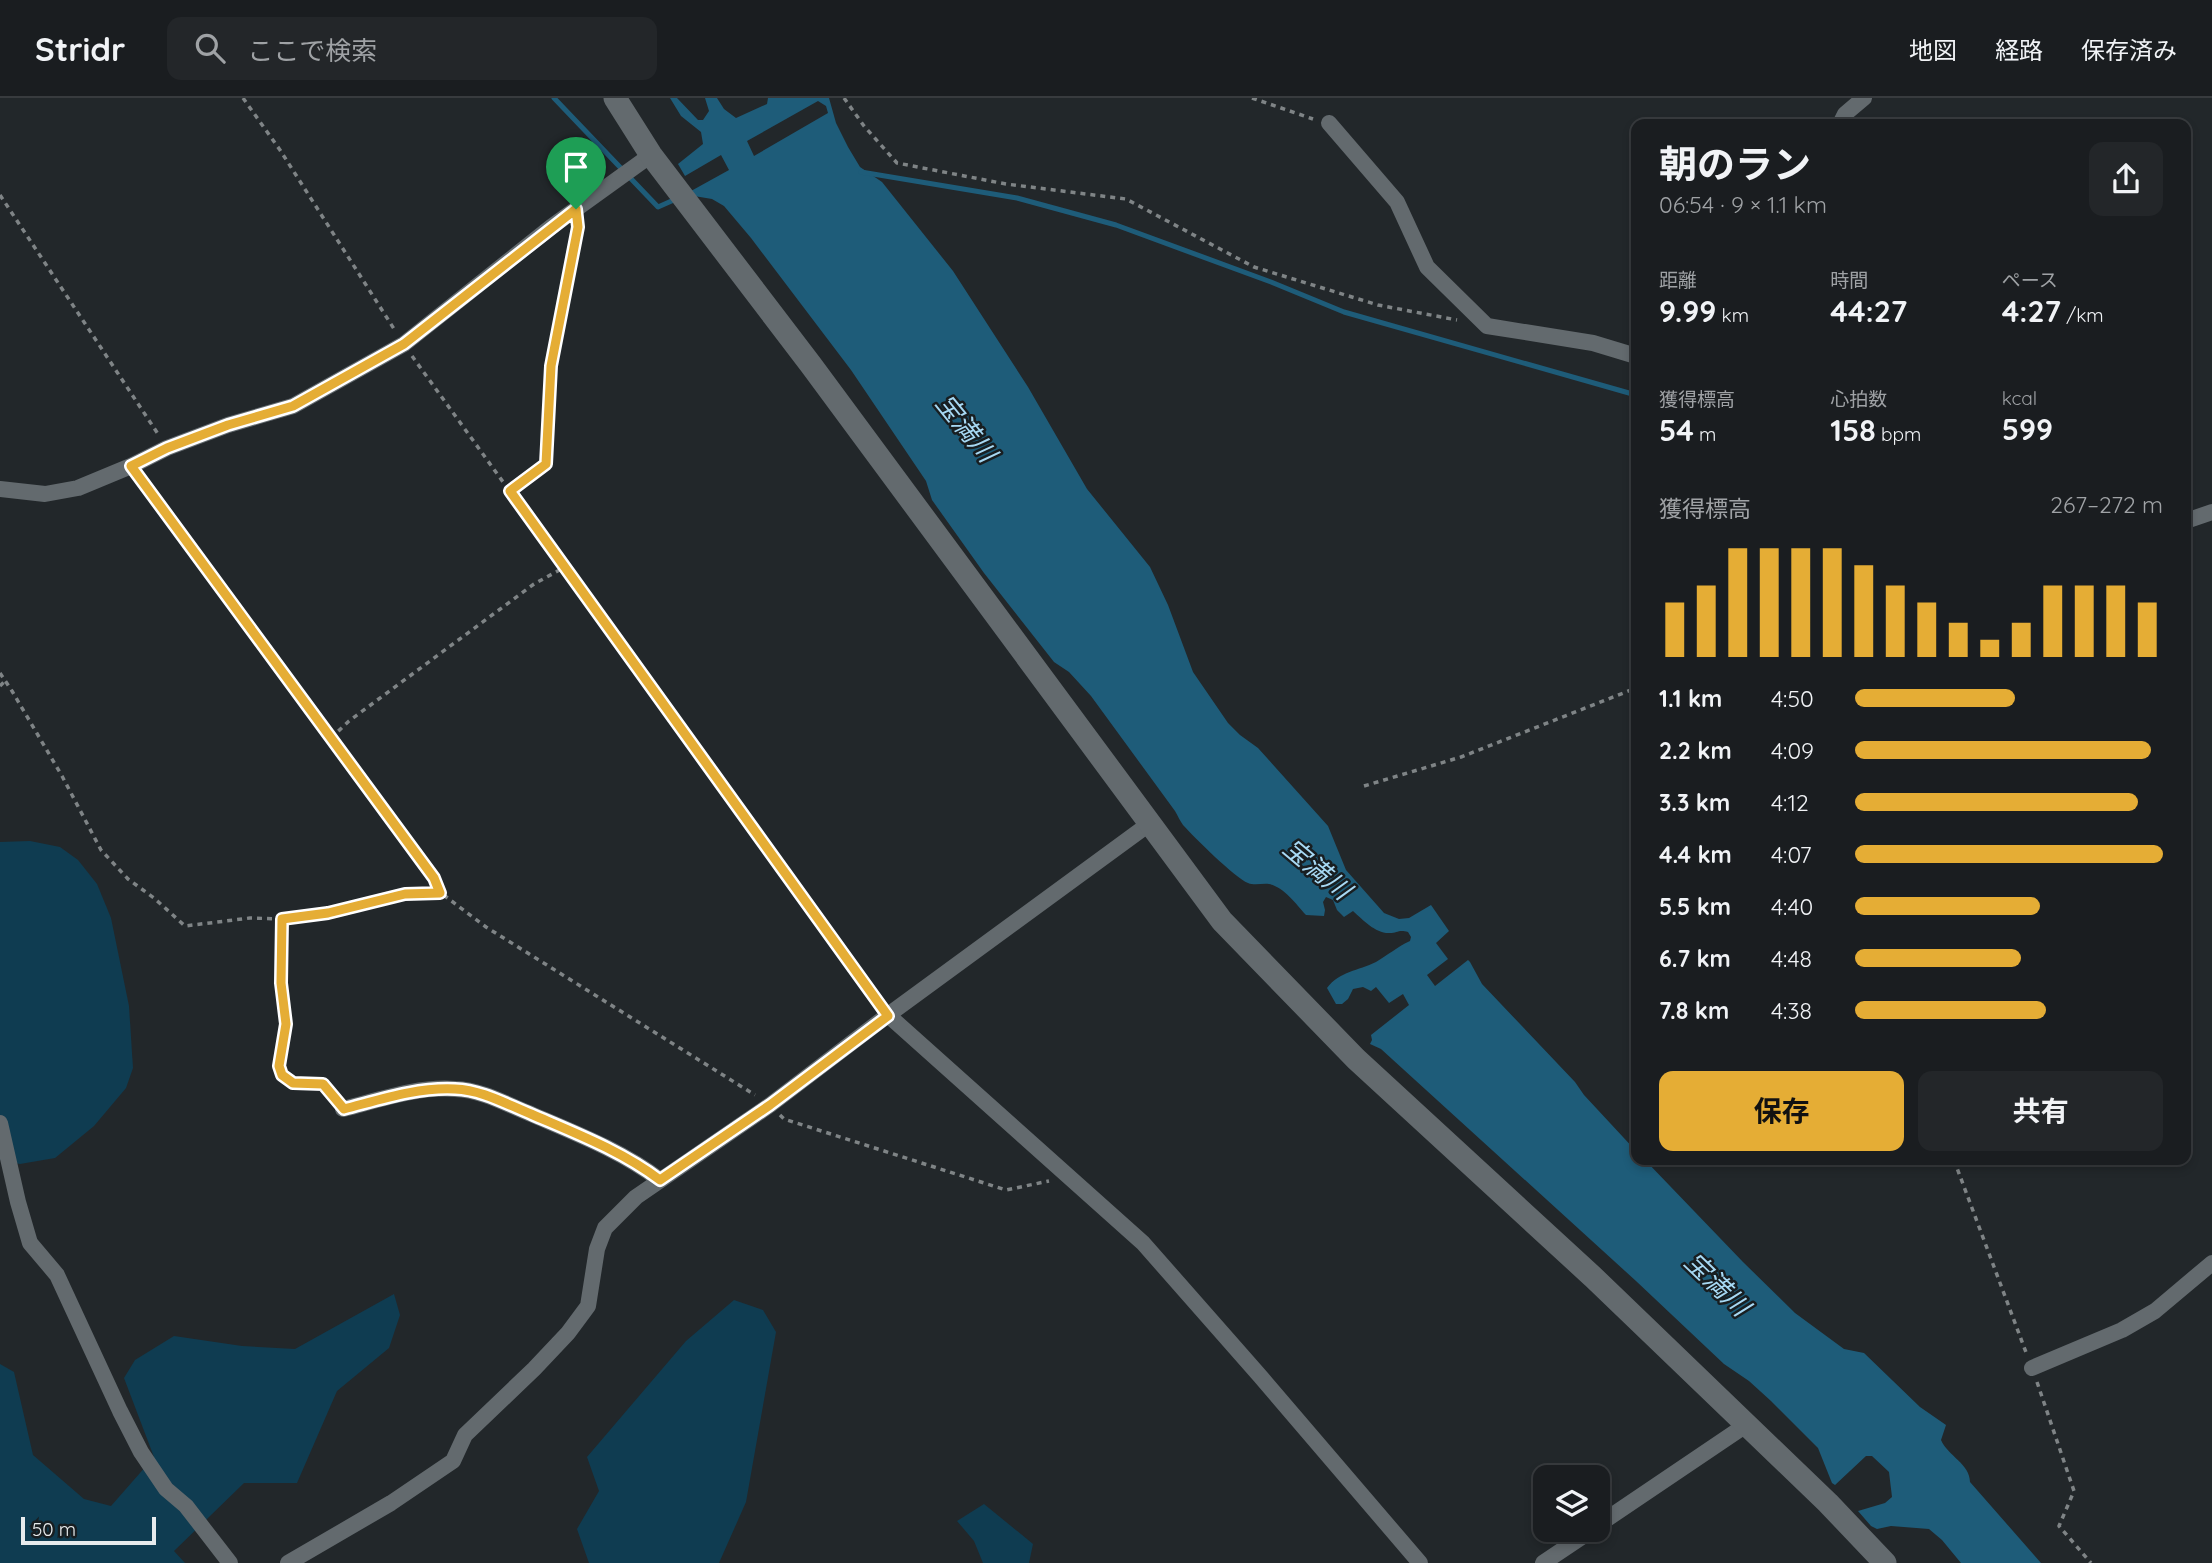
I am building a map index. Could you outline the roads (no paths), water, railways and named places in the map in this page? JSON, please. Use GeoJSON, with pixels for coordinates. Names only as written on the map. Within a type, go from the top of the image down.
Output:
{"type":"FeatureCollection","features":[{"type":"Feature","properties":{"kind":"street"},"geometry":{"type":"LineString","coordinates":[[615,98],[650,155],[811,365],[1222,921],[1356,1059],[1593,1277],[1828,1503],[1885,1563]]}},
{"type":"Feature","properties":{"kind":"street"},"geometry":{"type":"LineString","coordinates":[[1842,119],[1864,98]]}},
{"type":"Feature","properties":{"kind":"street"},"geometry":{"type":"LineString","coordinates":[[1329,123],[1397,202],[1427,267],[1487,326],[1593,343],[1631,354]]}},
{"type":"Feature","properties":{"kind":"street"},"geometry":{"type":"LineString","coordinates":[[0,489],[45,494],[78,488],[167,448],[228,425],[293,406],[404,344],[576,209],[650,155]]}},
{"type":"Feature","properties":{"kind":"street"},"geometry":{"type":"LineString","coordinates":[[2191,519],[2212,512]]}},
{"type":"Feature","properties":{"kind":"street"},"geometry":{"type":"LineString","coordinates":[[288,1563],[391,1503],[453,1461],[466,1435],[534,1369],[568,1333],[588,1306],[597,1249],[605,1228],[636,1197],[770,1105],[1149,824]]}},
{"type":"Feature","properties":{"kind":"street"},"geometry":{"type":"LineString","coordinates":[[888,1016],[1143,1243],[1420,1563]]}},
{"type":"Feature","properties":{"kind":"street"},"geometry":{"type":"LineString","coordinates":[[344,1109],[415,1091],[454,1089],[480,1093],[585,1137],[660,1180]]}},
{"type":"Feature","properties":{"kind":"street"},"geometry":{"type":"LineString","coordinates":[[0,1123],[30,1243],[57,1275],[141,1452],[166,1489],[187,1506],[230,1563]]}},
{"type":"Feature","properties":{"kind":"street"},"geometry":{"type":"LineString","coordinates":[[2032,1368],[2122,1331],[2155,1311],[2212,1263]]}},
{"type":"Feature","properties":{"kind":"street"},"geometry":{"type":"LineString","coordinates":[[1610,1517],[1746,1425]]}},
{"type":"Feature","properties":{"kind":"street"},"geometry":{"type":"LineString","coordinates":[[1542,1563],[1574,1542]]}},
{"type":"Feature","properties":{"kind":"water","name":"宝満川"},"geometry":{"type":"Polygon","coordinates":[[[670,98],[677,98],[698,120],[703,120],[709,111],[705,98],[717,98],[724,109],[736,118],[767,104],[768,98],[829,98],[836,123],[860,167],[882,182],[953,271],[1028,387],[1087,489],[1150,567],[1168,605],[1193,672],[1228,723],[1258,748],[1328,826],[1346,870],[1384,913],[1399,919],[1409,918],[1431,905],[1449,931],[1436,943],[1448,959],[1427,975],[1435,986],[1468,960],[1482,984],[1631,1146],[1631,1165],[1650,1165],[1795,1313],[1844,1349],[1864,1353],[1920,1407],[1946,1425],[1941,1440],[1944,1446],[1963,1465],[1970,1482],[2041,1563],[1961,1563],[1929,1529],[1891,1526],[1877,1529],[1871,1526],[1858,1511],[1885,1503],[1892,1497],[1889,1472],[1872,1456],[1866,1456],[1835,1485],[1832,1483],[1818,1448],[1771,1401],[1749,1381],[1724,1364],[1381,1049],[1370,1044],[1371,1035],[1409,1005],[1403,994],[1389,1003],[1376,987],[1371,991],[1363,987],[1353,989],[1348,999],[1342,1004],[1336,1004],[1327,988],[1343,975],[1376,962],[1410,941],[1408,932],[1385,933],[1370,926],[1353,911],[1344,917],[1333,900],[1326,897],[1323,902],[1324,916],[1306,915],[1280,889],[1269,884],[1251,884],[1242,880],[1183,825],[1091,696],[1069,672],[1054,662],[984,573],[932,500],[926,481],[851,370],[751,238],[724,206],[712,199],[694,196],[691,191],[729,170],[721,155],[685,176],[678,164],[703,144],[701,132],[681,116],[670,98]],[[818,101],[747,141],[754,156],[828,113],[826,106],[818,101]]]}},
{"type":"Feature","properties":{"kind":"waterway"},"geometry":{"type":"LineString","coordinates":[[554,98],[658,207],[676,199]]}},
{"type":"Feature","properties":{"kind":"waterway"},"geometry":{"type":"LineString","coordinates":[[861,172],[1017,198],[1116,225],[1344,312],[1631,394]]}}]}
